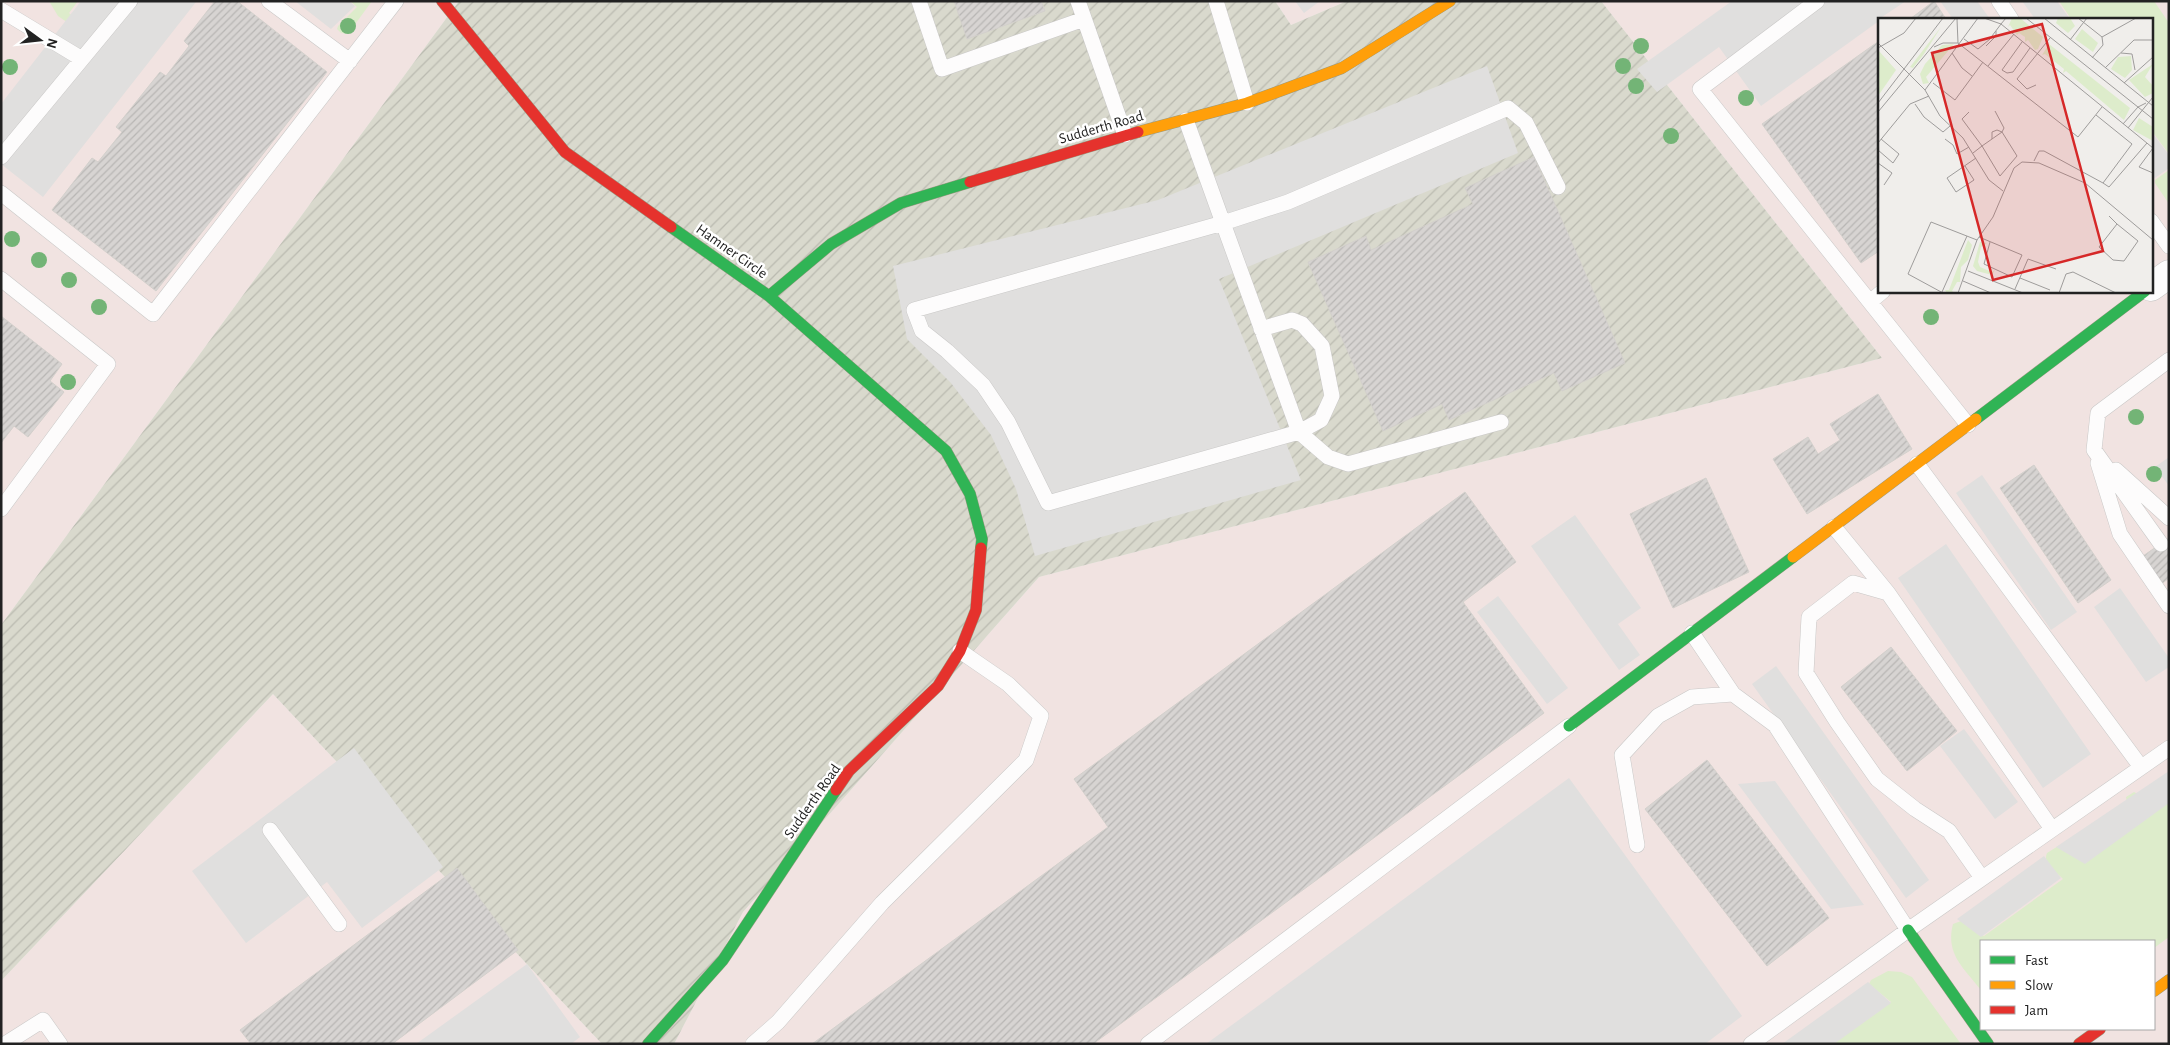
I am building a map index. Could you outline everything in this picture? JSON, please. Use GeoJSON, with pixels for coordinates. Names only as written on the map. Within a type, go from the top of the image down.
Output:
{"type":"FeatureCollection","features":[{"type":"Feature","properties":{"kind":"main road","name":"Hamner Circle"},"geometry":{"type":"LineString","coordinates":[[442,1],[565,152],[769,296],[946,451],[970,494],[982,539]]}},
{"type":"Feature","properties":{"kind":"main road","name":"Sudderth Road"},"geometry":{"type":"LineString","coordinates":[[769,296],[831,244],[901,203],[1125,135],[1247,103],[1342,68],[1450,1]]}},
{"type":"Feature","properties":{"kind":"main road"},"geometry":{"type":"LineString","coordinates":[[1569,726],[2144,292]]}},
{"type":"Feature","properties":{"kind":"main road","name":"Sudderth Road"},"geometry":{"type":"LineString","coordinates":[[648,1044],[723,960],[849,771],[938,686],[960,651],[976,610],[982,539]]}},
{"type":"Feature","properties":{"kind":"main road"},"geometry":{"type":"LineString","coordinates":[[1908,930],[1988,1044]]}},
{"type":"Feature","properties":{"kind":"main road"},"geometry":{"type":"LineString","coordinates":[[2155,989],[2169,980]]}},
{"type":"Feature","properties":{"kind":"main road"},"geometry":{"type":"LineString","coordinates":[[2080,1044],[2099,1030]]}},
{"type":"Feature","properties":{"kind":"street"},"geometry":{"type":"LineString","coordinates":[[2152,286],[2169,274]]}},
{"type":"Feature","properties":{"kind":"lane"},"geometry":{"type":"LineString","coordinates":[[1,157],[130,1]]}},
{"type":"Feature","properties":{"kind":"lane"},"geometry":{"type":"LineString","coordinates":[[269,1],[350,61]]}},
{"type":"Feature","properties":{"kind":"lane"},"geometry":{"type":"LineString","coordinates":[[1,193],[153,314],[396,1]]}},
{"type":"Feature","properties":{"kind":"lane"},"geometry":{"type":"LineString","coordinates":[[919,1],[942,68],[1084,19]]}},
{"type":"Feature","properties":{"kind":"lane"},"geometry":{"type":"LineString","coordinates":[[1078,1],[1125,135]]}},
{"type":"Feature","properties":{"kind":"lane"},"geometry":{"type":"LineString","coordinates":[[1216,1],[1247,103]]}},
{"type":"Feature","properties":{"kind":"lane"},"geometry":{"type":"LineString","coordinates":[[1817,1],[1700,89],[1968,425]]}},
{"type":"Feature","properties":{"kind":"lane"},"geometry":{"type":"LineString","coordinates":[[1999,1],[2010,18]]}},
{"type":"Feature","properties":{"kind":"lane"},"geometry":{"type":"LineString","coordinates":[[1,10],[82,59]]}},
{"type":"Feature","properties":{"kind":"lane"},"geometry":{"type":"LineString","coordinates":[[1261,329],[1292,320],[1302,324],[1322,346],[1332,396],[1321,420],[1299,432],[1048,503],[1008,422],[983,385],[947,351],[922,331],[914,310],[1223,223],[1288,202],[1508,108],[1526,123],[1558,187]]}},
{"type":"Feature","properties":{"kind":"lane"},"geometry":{"type":"LineString","coordinates":[[1186,120],[1299,432],[1328,457],[1348,464],[1501,422]]}},
{"type":"Feature","properties":{"kind":"lane"},"geometry":{"type":"LineString","coordinates":[[2152,222],[2169,246]]}},
{"type":"Feature","properties":{"kind":"lane"},"geometry":{"type":"LineString","coordinates":[[1,279],[108,364],[1,509]]}},
{"type":"Feature","properties":{"kind":"lane"},"geometry":{"type":"LineString","coordinates":[[1870,302],[1882,292]]}},
{"type":"Feature","properties":{"kind":"lane"},"geometry":{"type":"LineString","coordinates":[[2169,360],[2098,413],[2094,450],[2120,534],[2169,606]]}},
{"type":"Feature","properties":{"kind":"lane"},"geometry":{"type":"LineString","coordinates":[[2094,450],[2169,518]]}},
{"type":"Feature","properties":{"kind":"lane"},"geometry":{"type":"LineString","coordinates":[[2094,450],[2161,544]]}},
{"type":"Feature","properties":{"kind":"lane"},"geometry":{"type":"LineString","coordinates":[[1917,464],[2141,767]]}},
{"type":"Feature","properties":{"kind":"lane"},"geometry":{"type":"LineString","coordinates":[[1834,527],[1888,593],[2052,829]]}},
{"type":"Feature","properties":{"kind":"lane"},"geometry":{"type":"LineString","coordinates":[[1888,593],[1853,583],[1809,617],[1806,673],[1837,722],[1877,779],[1915,809],[1949,831],[1982,878]]}},
{"type":"Feature","properties":{"kind":"lane"},"geometry":{"type":"LineString","coordinates":[[1692,633],[1733,694],[1775,726],[1908,930]]}},
{"type":"Feature","properties":{"kind":"lane"},"geometry":{"type":"LineString","coordinates":[[753,1044],[778,1022],[882,903],[1026,760],[1041,716],[1008,684],[960,651]]}},
{"type":"Feature","properties":{"kind":"lane"},"geometry":{"type":"LineString","coordinates":[[1637,845],[1622,755],[1658,716],[1692,697],[1733,694]]}},
{"type":"Feature","properties":{"kind":"lane"},"geometry":{"type":"LineString","coordinates":[[1148,1044],[1569,726]]}},
{"type":"Feature","properties":{"kind":"lane"},"geometry":{"type":"LineString","coordinates":[[1751,1044],[1908,930],[2169,748]]}},
{"type":"Feature","properties":{"kind":"lane"},"geometry":{"type":"LineString","coordinates":[[270,830],[339,924]]}},
{"type":"Feature","properties":{"kind":"lane"},"geometry":{"type":"LineString","coordinates":[[5,1044],[43,1020],[60,1044]]}},
{"type":"Feature","properties":{"kind":"shaded area"},"geometry":{"type":"Polygon","coordinates":[[[1,1],[459,1],[1,625],[1,1]]]}},
{"type":"Feature","properties":{"kind":"shaded area"},"geometry":{"type":"Polygon","coordinates":[[[81,1],[196,2],[43,197],[1,164],[1,104],[81,1]]]}},
{"type":"Feature","properties":{"kind":"shaded area"},"geometry":{"type":"Polygon","coordinates":[[[295,1],[349,1],[355,6],[331,29],[295,1]]]}},
{"type":"Feature","properties":{"kind":"shaded area"},"geometry":{"type":"Polygon","coordinates":[[[459,1],[1275,1],[1291,25],[1347,1],[1601,1],[1882,358],[1039,577],[743,912],[674,1044],[602,1044],[273,694],[1,981],[1,625],[459,1]]]}},
{"type":"Feature","properties":{"kind":"shaded area"},"geometry":{"type":"Polygon","coordinates":[[[1275,1],[1347,1],[1291,25],[1275,1]]]}},
{"type":"Feature","properties":{"kind":"shaded area"},"geometry":{"type":"Polygon","coordinates":[[[1295,1],[1320,1],[1304,13],[1295,1]]]}},
{"type":"Feature","properties":{"kind":"shaded area"},"geometry":{"type":"Polygon","coordinates":[[[1601,1],[2169,1],[2169,1044],[674,1044],[743,912],[1039,577],[1882,358],[1601,1]]]}},
{"type":"Feature","properties":{"kind":"shaded area"},"geometry":{"type":"Polygon","coordinates":[[[1732,1],[1906,1],[1878,18],[1878,22],[1761,106],[1719,47],[1657,92],[1637,69],[1732,1]]]}},
{"type":"Feature","properties":{"kind":"shaded area"},"geometry":{"type":"Polygon","coordinates":[[[1940,1],[1977,1],[1989,18],[1952,18],[1940,1]]]}},
{"type":"Feature","properties":{"kind":"shaded area"},"geometry":{"type":"Polygon","coordinates":[[[2022,1],[2057,1],[2069,18],[2034,18],[2022,1]]]}},
{"type":"Feature","properties":{"kind":"shaded area"},"geometry":{"type":"Polygon","coordinates":[[[1487,66],[1518,153],[1219,279],[1301,480],[1035,556],[1016,489],[991,435],[951,383],[907,339],[893,266],[1158,200],[1487,66]]]}},
{"type":"Feature","properties":{"kind":"shaded area"},"geometry":{"type":"Polygon","coordinates":[[[2152,132],[2169,155],[2169,168],[2152,180],[2152,132]]]}},
{"type":"Feature","properties":{"kind":"shaded area"},"geometry":{"type":"Polygon","coordinates":[[[2169,457],[2169,486],[2155,467],[2169,457]]]}},
{"type":"Feature","properties":{"kind":"shaded area"},"geometry":{"type":"Polygon","coordinates":[[[1982,475],[2077,612],[2051,630],[1956,493],[1982,475]]]}},
{"type":"Feature","properties":{"kind":"shaded area"},"geometry":{"type":"Polygon","coordinates":[[[1575,515],[1641,608],[1618,624],[1640,655],[1619,670],[1531,546],[1575,515]]]}},
{"type":"Feature","properties":{"kind":"shaded area"},"geometry":{"type":"Polygon","coordinates":[[[1946,544],[2091,754],[2043,788],[1898,578],[1946,544]]]}},
{"type":"Feature","properties":{"kind":"shaded area"},"geometry":{"type":"Polygon","coordinates":[[[2120,588],[2169,658],[2169,667],[2146,682],[2094,607],[2120,588]]]}},
{"type":"Feature","properties":{"kind":"shaded area"},"geometry":{"type":"Polygon","coordinates":[[[1498,596],[1568,688],[1547,704],[1477,612],[1498,596]]]}},
{"type":"Feature","properties":{"kind":"shaded area"},"geometry":{"type":"Polygon","coordinates":[[[1776,666],[1929,880],[1906,898],[1752,684],[1776,666]]]}},
{"type":"Feature","properties":{"kind":"shaded area"},"geometry":{"type":"Polygon","coordinates":[[[273,694],[602,1044],[1,1044],[1,981],[273,694]]]}},
{"type":"Feature","properties":{"kind":"shaded area"},"geometry":{"type":"Polygon","coordinates":[[[1964,729],[2018,802],[1995,819],[1940,746],[1964,729]]]}},
{"type":"Feature","properties":{"kind":"shaded area"},"geometry":{"type":"Polygon","coordinates":[[[354,748],[443,867],[362,928],[327,882],[246,943],[192,871],[354,748]]]}},
{"type":"Feature","properties":{"kind":"shaded area"},"geometry":{"type":"Polygon","coordinates":[[[2169,771],[2169,803],[2085,864],[2056,847],[2169,771]]]}},
{"type":"Feature","properties":{"kind":"shaded area"},"geometry":{"type":"Polygon","coordinates":[[[1569,778],[1742,1016],[1705,1044],[1206,1044],[1569,778]]]}},
{"type":"Feature","properties":{"kind":"shaded area"},"geometry":{"type":"Polygon","coordinates":[[[1775,781],[1864,905],[1831,909],[1738,784],[1775,781]]]}},
{"type":"Feature","properties":{"kind":"shaded area"},"geometry":{"type":"Polygon","coordinates":[[[2044,856],[2061,878],[1981,937],[1957,919],[2044,856]]]}},
{"type":"Feature","properties":{"kind":"shaded area"},"geometry":{"type":"Polygon","coordinates":[[[527,964],[580,1037],[571,1044],[416,1044],[527,964]]]}},
{"type":"Feature","properties":{"kind":"shaded area"},"geometry":{"type":"Polygon","coordinates":[[[1868,982],[1891,1003],[1834,1044],[1782,1044],[1868,982]]]}},
{"type":"Feature","properties":{"kind":"green space"},"geometry":{"type":"Polygon","coordinates":[[[49,1],[78,1],[69,13],[88,29],[87,36],[58,16],[49,1]]]}},
{"type":"Feature","properties":{"kind":"green space"},"geometry":{"type":"Polygon","coordinates":[[[350,1],[372,1],[348,34],[341,33],[337,29],[338,26],[357,7],[350,1]]]}},
{"type":"Feature","properties":{"kind":"green space"},"geometry":{"type":"Polygon","coordinates":[[[2059,1],[2154,1],[2169,23],[2169,154],[2152,131],[2152,18],[2070,18],[2059,1]]]}},
{"type":"Feature","properties":{"kind":"green space"},"geometry":{"type":"Polygon","coordinates":[[[2169,170],[2169,204],[2155,183],[2155,180],[2169,170]]]}},
{"type":"Feature","properties":{"kind":"green space"},"geometry":{"type":"Polygon","coordinates":[[[2134,792],[2145,798],[2169,801],[2169,937],[2155,947],[2155,940],[1980,940],[1980,989],[1954,952],[1951,935],[1953,924],[1961,921],[1984,936],[2063,879],[2046,861],[2047,853],[2127,803],[2126,797],[2134,792]]]}},
{"type":"Feature","properties":{"kind":"green space"},"geometry":{"type":"Polygon","coordinates":[[[1888,971],[1901,972],[1912,977],[1961,1044],[1833,1044],[1891,1002],[1869,984],[1871,980],[1888,971]]]}},
{"type":"Feature","properties":{"kind":"building"},"geometry":{"type":"Polygon","coordinates":[[[215,1],[237,1],[327,72],[156,291],[52,210],[92,158],[98,162],[122,132],[116,127],[160,72],[166,76],[189,46],[184,41],[215,1]]]}},
{"type":"Feature","properties":{"kind":"building"},"geometry":{"type":"Polygon","coordinates":[[[954,1],[1041,1],[1045,11],[967,39],[954,1]]]}},
{"type":"Feature","properties":{"kind":"building"},"geometry":{"type":"Polygon","coordinates":[[[1934,1],[1945,18],[1911,18],[1934,1]]]}},
{"type":"Feature","properties":{"kind":"building"},"geometry":{"type":"Polygon","coordinates":[[[1878,42],[1878,252],[1861,263],[1762,124],[1878,42]]]}},
{"type":"Feature","properties":{"kind":"building"},"geometry":{"type":"Polygon","coordinates":[[[1534,157],[1625,363],[1562,391],[1554,373],[1449,420],[1442,404],[1383,431],[1308,262],[1366,236],[1371,250],[1473,204],[1465,188],[1534,157]]]}},
{"type":"Feature","properties":{"kind":"building"},"geometry":{"type":"Polygon","coordinates":[[[1,316],[62,364],[50,381],[64,392],[28,437],[14,426],[1,443],[1,316]]]}},
{"type":"Feature","properties":{"kind":"building"},"geometry":{"type":"Polygon","coordinates":[[[1878,394],[1912,449],[1807,514],[1773,459],[1808,437],[1818,454],[1840,440],[1830,424],[1878,394]]]}},
{"type":"Feature","properties":{"kind":"building"},"geometry":{"type":"Polygon","coordinates":[[[2034,465],[2111,580],[2078,603],[2000,488],[2034,465]]]}},
{"type":"Feature","properties":{"kind":"building"},"geometry":{"type":"Polygon","coordinates":[[[1706,478],[1749,572],[1673,608],[1630,514],[1706,478]]]}},
{"type":"Feature","properties":{"kind":"building"},"geometry":{"type":"Polygon","coordinates":[[[1465,492],[1516,562],[1463,602],[1544,713],[1093,1044],[812,1044],[1108,827],[1074,779],[1465,492]]]}},
{"type":"Feature","properties":{"kind":"building"},"geometry":{"type":"Polygon","coordinates":[[[2169,538],[2169,578],[2159,586],[2143,556],[2169,538]]]}},
{"type":"Feature","properties":{"kind":"building"},"geometry":{"type":"Polygon","coordinates":[[[1891,647],[1957,731],[1907,771],[1841,687],[1891,647]]]}},
{"type":"Feature","properties":{"kind":"building"},"geometry":{"type":"Polygon","coordinates":[[[1707,760],[1829,918],[1767,966],[1645,809],[1707,760]]]}},
{"type":"Feature","properties":{"kind":"building"},"geometry":{"type":"Polygon","coordinates":[[[457,868],[518,950],[392,1044],[251,1044],[240,1030],[457,868]]]}},
{"type":"Feature","properties":{"kind":"traffic: fast"},"geometry":{"type":"LineString","coordinates":[[769,296],[831,244],[901,203],[970,182]]}},
{"type":"Feature","properties":{"kind":"traffic: fast"},"geometry":{"type":"LineString","coordinates":[[671,227],[769,296],[946,451],[970,494],[982,539],[981,548]]}},
{"type":"Feature","properties":{"kind":"traffic: fast"},"geometry":{"type":"LineString","coordinates":[[1976,419],[2144,292]]}},
{"type":"Feature","properties":{"kind":"traffic: fast"},"geometry":{"type":"LineString","coordinates":[[1569,726],[1793,557]]}},
{"type":"Feature","properties":{"kind":"traffic: fast"},"geometry":{"type":"LineString","coordinates":[[648,1044],[723,960],[836,790]]}},
{"type":"Feature","properties":{"kind":"traffic: fast"},"geometry":{"type":"LineString","coordinates":[[1908,930],[1988,1044]]}},
{"type":"Feature","properties":{"kind":"traffic: slow"},"geometry":{"type":"LineString","coordinates":[[1138,132],[1247,103],[1342,68],[1450,1]]}},
{"type":"Feature","properties":{"kind":"traffic: slow"},"geometry":{"type":"LineString","coordinates":[[1793,557],[1976,419]]}},
{"type":"Feature","properties":{"kind":"traffic: slow"},"geometry":{"type":"LineString","coordinates":[[2155,990],[2169,980]]}},
{"type":"Feature","properties":{"kind":"traffic: jam"},"geometry":{"type":"LineString","coordinates":[[442,1],[565,152],[671,227]]}},
{"type":"Feature","properties":{"kind":"traffic: jam"},"geometry":{"type":"LineString","coordinates":[[970,182],[1138,132]]}},
{"type":"Feature","properties":{"kind":"traffic: jam"},"geometry":{"type":"LineString","coordinates":[[836,790],[849,771],[938,686],[960,651],[976,610],[981,548]]}},
{"type":"Feature","properties":{"kind":"traffic: jam"},"geometry":{"type":"LineString","coordinates":[[2079,1044],[2099,1030]]}}]}
